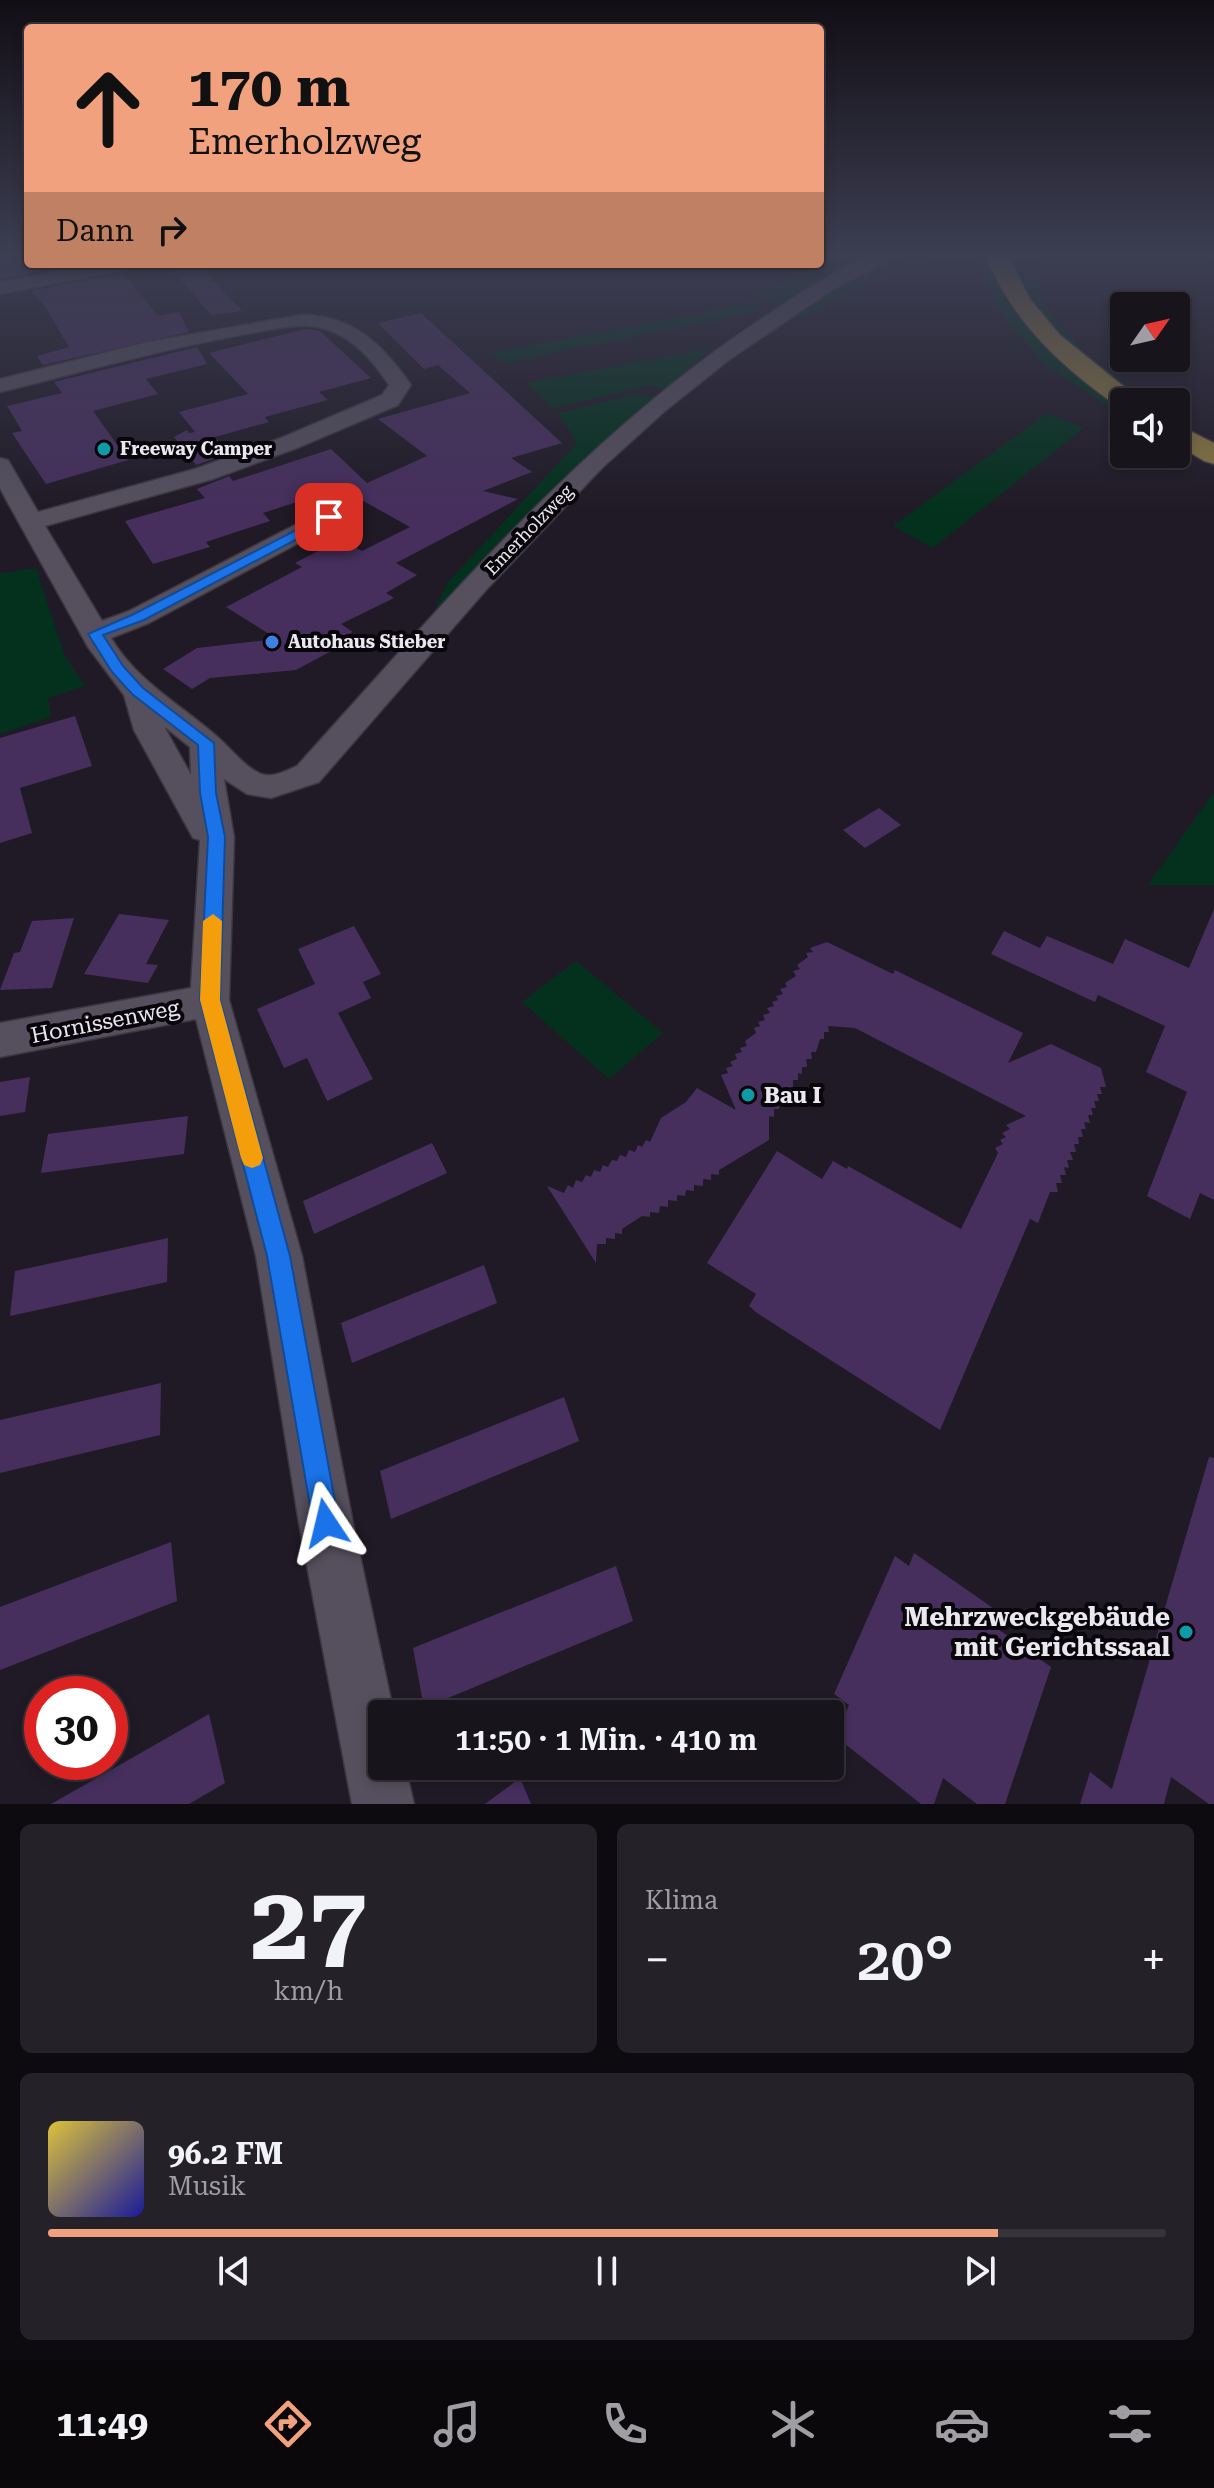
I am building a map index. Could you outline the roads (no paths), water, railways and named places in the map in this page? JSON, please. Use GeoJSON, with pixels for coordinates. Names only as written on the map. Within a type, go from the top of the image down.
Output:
{"type":"FeatureCollection","features":[{"type":"Feature","properties":{"kind":"main road"},"geometry":{"type":"LineString","coordinates":[[1055,342],[1071,359],[1111,388]]}},
{"type":"Feature","properties":{"kind":"main road"},"geometry":{"type":"LineString","coordinates":[[1190,440],[1214,455]]}},
{"type":"Feature","properties":{"kind":"street"},"geometry":{"type":"LineString","coordinates":[[0,386],[181,342]]}},
{"type":"Feature","properties":{"kind":"street"},"geometry":{"type":"LineString","coordinates":[[31,522],[204,474],[289,443],[390,400],[400,385],[380,354],[365,342]]}},
{"type":"Feature","properties":{"kind":"street","name":"Emerholzweg"},"geometry":{"type":"LineString","coordinates":[[0,465],[117,669],[138,691],[206,743],[244,781],[256,787],[287,785],[308,774],[483,577],[607,452],[673,394],[740,342]]}},
{"type":"Feature","properties":{"kind":"street"},"geometry":{"type":"LineString","coordinates":[[95,634],[139,617],[329,517]]}},
{"type":"Feature","properties":{"kind":"street","name":"Emerholzweg"},"geometry":{"type":"LineString","coordinates":[[138,691],[150,730],[207,832],[215,878]]}},
{"type":"Feature","properties":{"kind":"street"},"geometry":{"type":"LineString","coordinates":[[206,743],[208,793],[217,837],[210,1000],[279,1256],[326,1523],[383,1804]]}},
{"type":"Feature","properties":{"kind":"street","name":"Hornissenweg"},"geometry":{"type":"LineString","coordinates":[[0,1040],[124,1019],[210,1000]]}},
{"type":"Feature","properties":{"kind":"place","name":"Freeway Camper"},"geometry":{"type":"Point","coordinates":[104,449]}},
{"type":"Feature","properties":{"kind":"place","name":"Autohaus Stieber"},"geometry":{"type":"Point","coordinates":[272,642]}},
{"type":"Feature","properties":{"kind":"place","name":"Bau I"},"geometry":{"type":"Point","coordinates":[748,1095]}},
{"type":"Feature","properties":{"kind":"place","name":"Mehrzweckgebäude mit Gerichtssaal"},"geometry":{"type":"Point","coordinates":[1186,1632]}}]}
